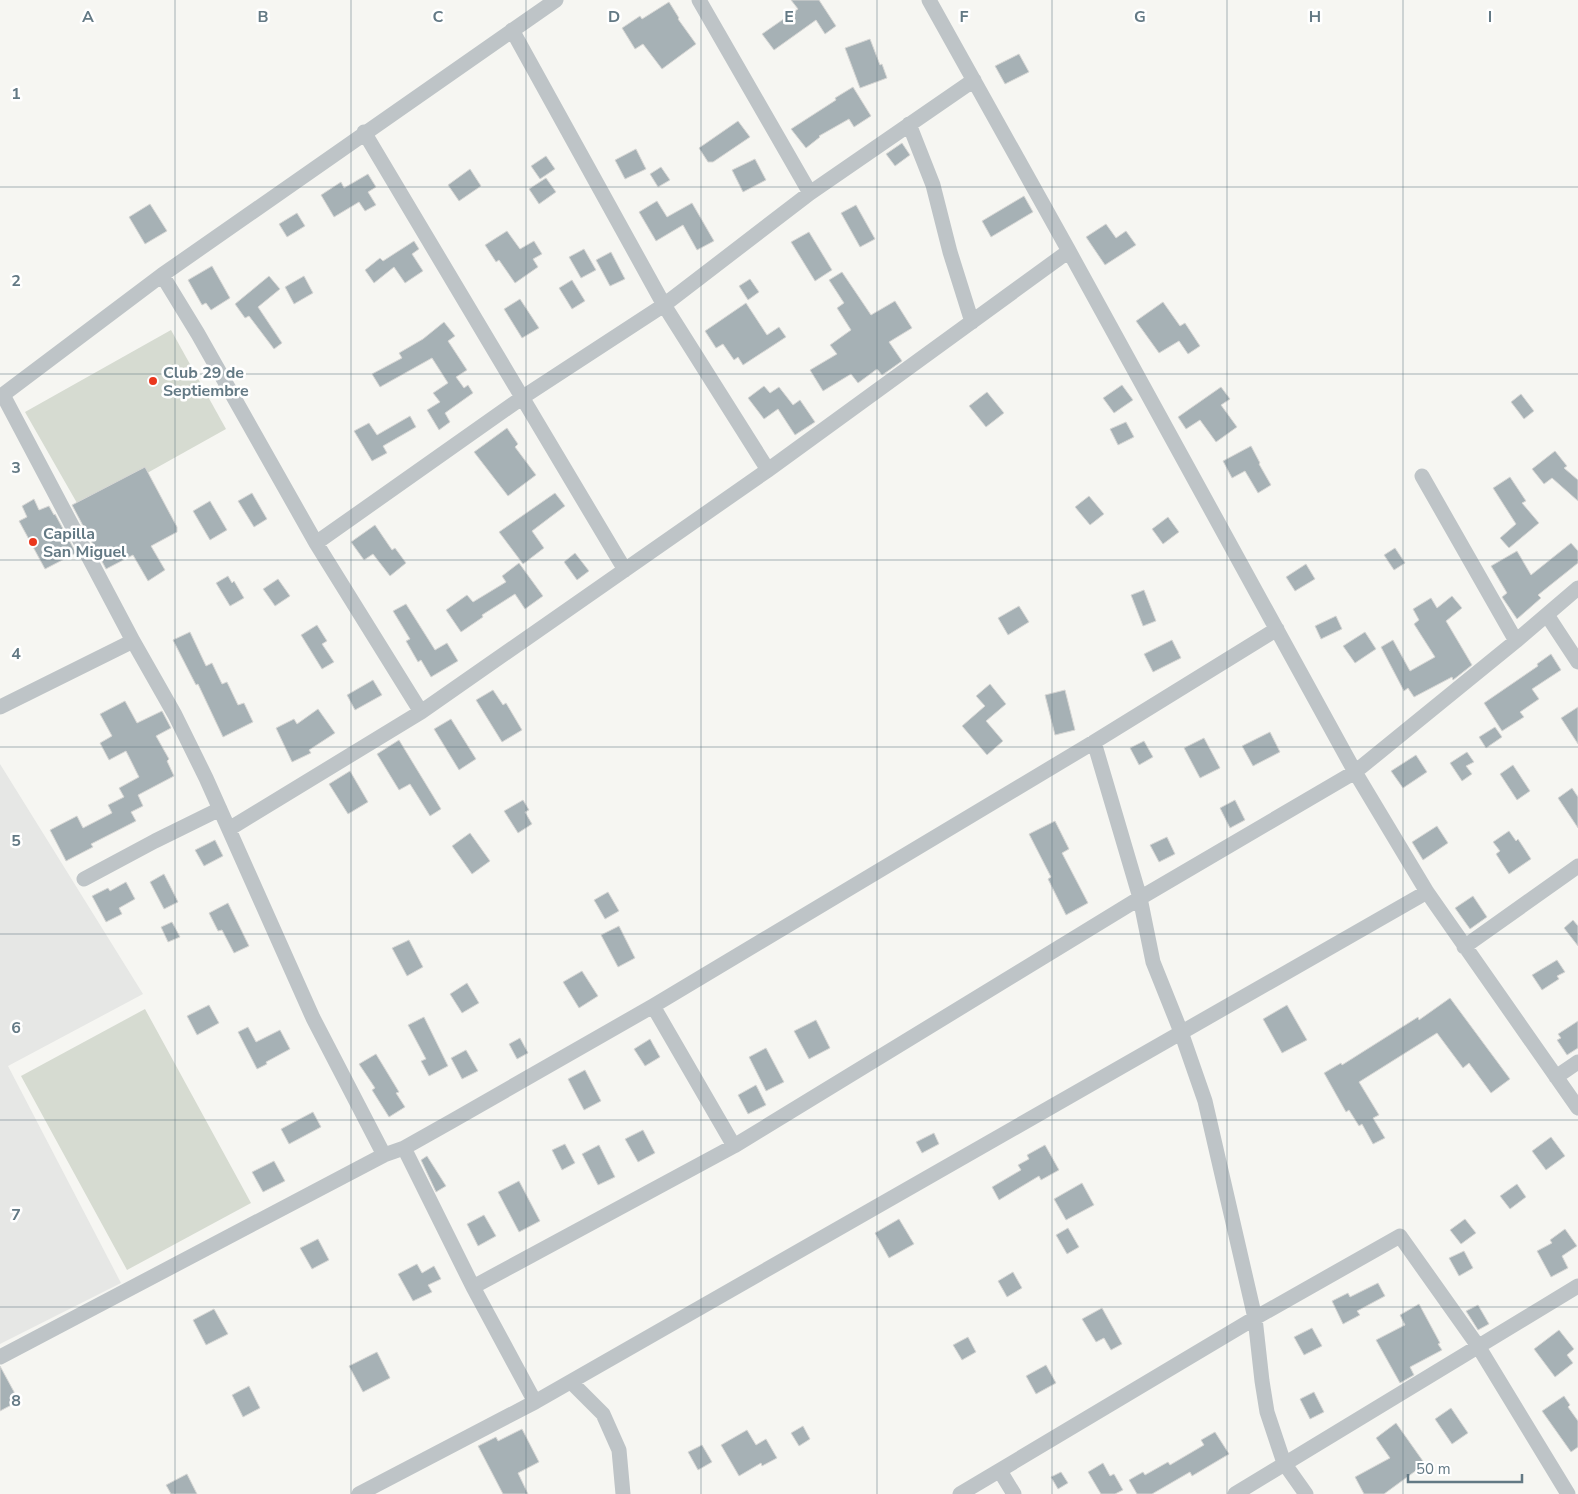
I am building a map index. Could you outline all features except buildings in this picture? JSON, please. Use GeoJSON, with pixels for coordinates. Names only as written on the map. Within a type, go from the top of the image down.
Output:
{"type":"FeatureCollection","features":[{"type":"Feature","properties":{"kind":"street"},"geometry":{"type":"LineString","coordinates":[[384,1155],[313,1018],[229,829],[175,715],[1,396],[162,275],[364,132],[556,0]]}},
{"type":"Feature","properties":{"kind":"street"},"geometry":{"type":"LineString","coordinates":[[699,0],[810,193]]}},
{"type":"Feature","properties":{"kind":"street"},"geometry":{"type":"LineString","coordinates":[[929,0],[1278,629],[1355,772],[1427,892],[1556,1077],[1574,1091],[1578,1108]]}},
{"type":"Feature","properties":{"kind":"street"},"geometry":{"type":"LineString","coordinates":[[512,30],[664,305],[768,470]]}},
{"type":"Feature","properties":{"kind":"street"},"geometry":{"type":"LineString","coordinates":[[316,543],[523,397],[664,305],[810,193],[974,80]]}},
{"type":"Feature","properties":{"kind":"street"},"geometry":{"type":"LineString","coordinates":[[909,124],[933,185],[950,252],[972,322]]}},
{"type":"Feature","properties":{"kind":"street"},"geometry":{"type":"LineString","coordinates":[[364,132],[625,570]]}},
{"type":"Feature","properties":{"kind":"street"},"geometry":{"type":"LineString","coordinates":[[229,829],[421,712],[768,470],[1069,251]]}},
{"type":"Feature","properties":{"kind":"street"},"geometry":{"type":"LineString","coordinates":[[162,275],[198,334],[316,543],[421,712]]}},
{"type":"Feature","properties":{"kind":"street"},"geometry":{"type":"LineString","coordinates":[[1422,476],[1516,641]]}},
{"type":"Feature","properties":{"kind":"street"},"geometry":{"type":"LineString","coordinates":[[473,1287],[734,1146],[1140,898],[1355,772],[1578,588]]}},
{"type":"Feature","properties":{"kind":"street"},"geometry":{"type":"LineString","coordinates":[[1547,615],[1578,662]]}},
{"type":"Feature","properties":{"kind":"street"},"geometry":{"type":"LineString","coordinates":[[0,1357],[384,1155],[404,1148],[452,1121],[653,1006],[1094,742],[1278,629]]}},
{"type":"Feature","properties":{"kind":"street"},"geometry":{"type":"LineString","coordinates":[[0,707],[133,641]]}},
{"type":"Feature","properties":{"kind":"street"},"geometry":{"type":"LineString","coordinates":[[1094,742],[1140,898],[1153,962],[1181,1032],[1205,1101],[1255,1318],[1267,1412],[1284,1463],[1306,1494]]}},
{"type":"Feature","properties":{"kind":"street"},"geometry":{"type":"LineString","coordinates":[[84,879],[155,841],[220,810]]}},
{"type":"Feature","properties":{"kind":"street"},"geometry":{"type":"LineString","coordinates":[[1464,947],[1578,866]]}},
{"type":"Feature","properties":{"kind":"street"},"geometry":{"type":"LineString","coordinates":[[358,1494],[571,1382],[1427,892]]}},
{"type":"Feature","properties":{"kind":"street"},"geometry":{"type":"LineString","coordinates":[[653,1006],[734,1146]]}},
{"type":"Feature","properties":{"kind":"street"},"geometry":{"type":"LineString","coordinates":[[1556,1077],[1578,1062]]}},
{"type":"Feature","properties":{"kind":"street"},"geometry":{"type":"LineString","coordinates":[[404,1148],[473,1287],[535,1402]]}},
{"type":"Feature","properties":{"kind":"street"},"geometry":{"type":"LineString","coordinates":[[960,1494],[1255,1318],[1400,1236],[1478,1346],[1568,1494]]}},
{"type":"Feature","properties":{"kind":"street"},"geometry":{"type":"LineString","coordinates":[[1235,1494],[1578,1286]]}},
{"type":"Feature","properties":{"kind":"street"},"geometry":{"type":"LineString","coordinates":[[571,1382],[603,1414],[619,1450],[623,1494]]}},
{"type":"Feature","properties":{"kind":"street"},"geometry":{"type":"LineString","coordinates":[[1000,1471],[1014,1494]]}},
{"type":"Feature","properties":{"kind":"shaded area"},"geometry":{"type":"Polygon","coordinates":[[[171,330],[226,429],[81,510],[25,412],[171,330]]]}},
{"type":"Feature","properties":{"kind":"shaded area"},"geometry":{"type":"Polygon","coordinates":[[[0,764],[143,994],[8,1066],[121,1283],[0,1344],[0,764]]]}},
{"type":"Feature","properties":{"kind":"shaded area"},"geometry":{"type":"Polygon","coordinates":[[[145,1009],[251,1203],[127,1270],[21,1076],[145,1009]]]}},
{"type":"Feature","properties":{"kind":"place","name":"Club 29 de Septiembre"},"geometry":{"type":"Point","coordinates":[153,381]}},
{"type":"Feature","properties":{"kind":"place","name":"Capilla San Miguel"},"geometry":{"type":"Point","coordinates":[33,542]}}]}
